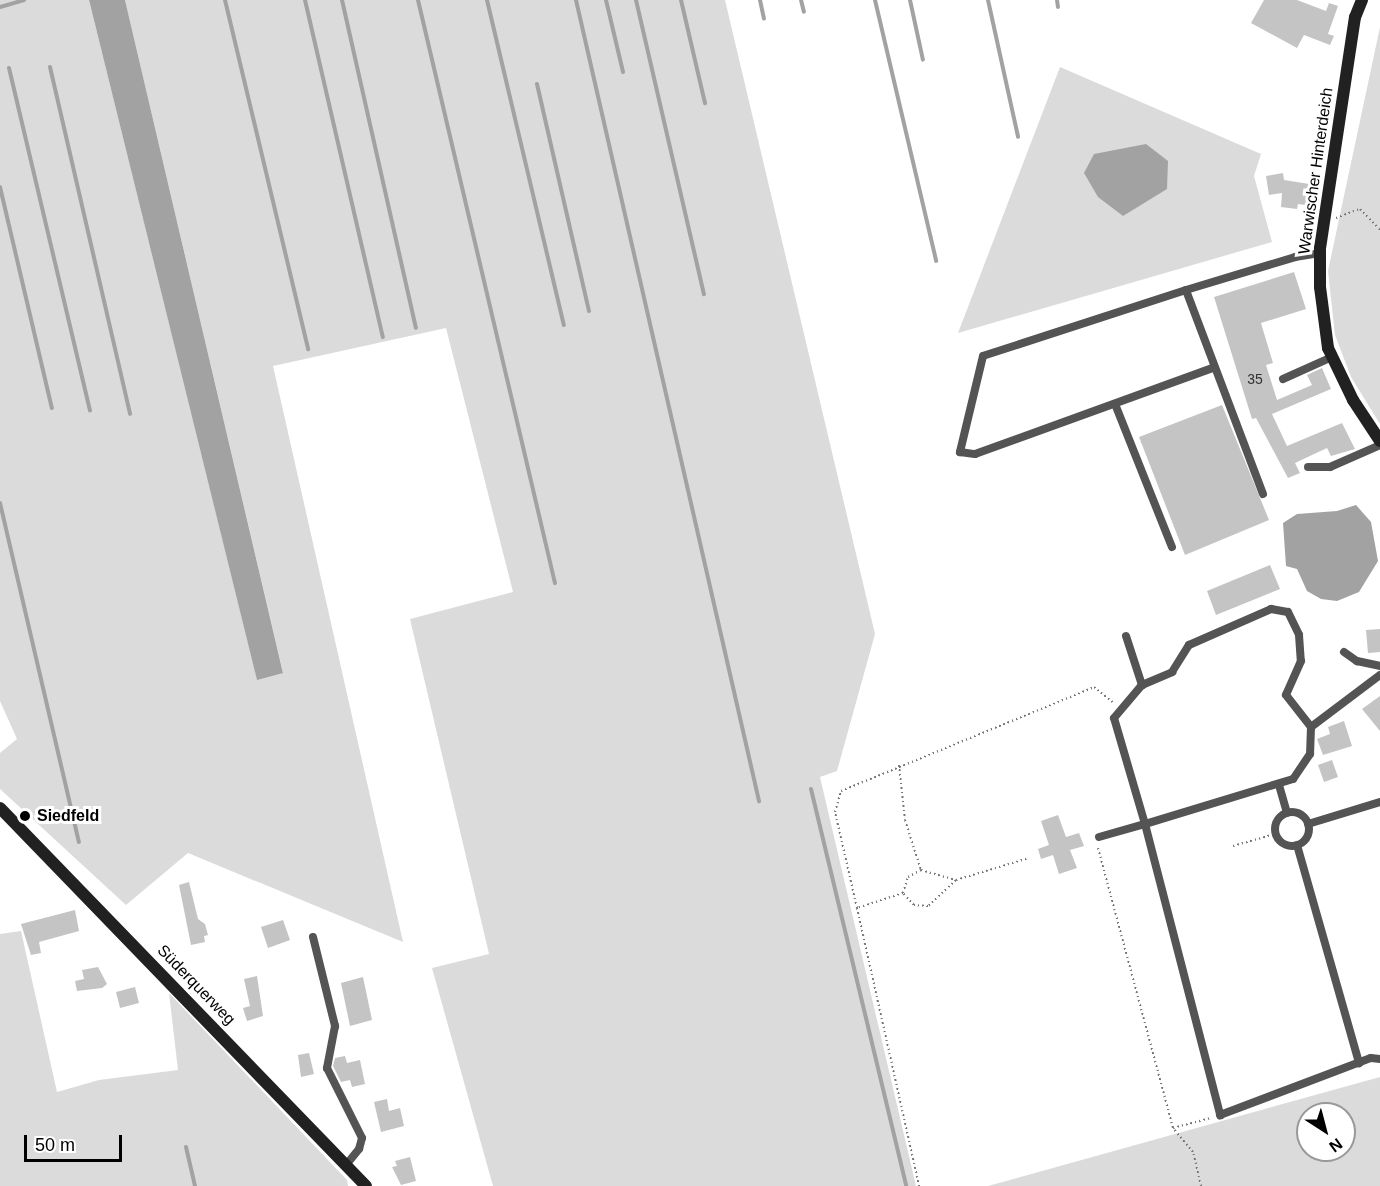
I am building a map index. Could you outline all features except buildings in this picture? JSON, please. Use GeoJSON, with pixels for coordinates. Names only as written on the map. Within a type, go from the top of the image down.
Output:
{"type":"FeatureCollection","features":[{"type":"Feature","properties":{"kind":"street","name":"Warwischer Hinterdeich"},"geometry":{"type":"LineString","coordinates":[[1362,0],[1355,17],[1320,253],[1322,320],[1332,357],[1353,400],[1380,443]]}},
{"type":"Feature","properties":{"kind":"street","name":"Süderquerweg"},"geometry":{"type":"LineString","coordinates":[[0,808],[366,1186]]}},
{"type":"Feature","properties":{"kind":"lane"},"geometry":{"type":"LineString","coordinates":[[1213,368],[975,454],[960,452],[983,356],[1186,290],[1295,257],[1320,253]]}},
{"type":"Feature","properties":{"kind":"lane"},"geometry":{"type":"LineString","coordinates":[[1186,290],[1213,368],[1224,387],[1263,494]]}},
{"type":"Feature","properties":{"kind":"lane"},"geometry":{"type":"LineString","coordinates":[[1283,379],[1332,357]]}},
{"type":"Feature","properties":{"kind":"lane"},"geometry":{"type":"LineString","coordinates":[[1115,404],[1172,547]]}},
{"type":"Feature","properties":{"kind":"lane"},"geometry":{"type":"LineString","coordinates":[[1308,467],[1330,467],[1380,443]]}},
{"type":"Feature","properties":{"kind":"lane"},"geometry":{"type":"LineString","coordinates":[[1311,727],[1286,695],[1291,678],[1299,672],[1301,646],[1293,620],[1281,609],[1271,609],[1188,645],[1172,672],[1142,685],[1114,718],[1145,824],[1220,1115],[1359,1063],[1380,1059]]}},
{"type":"Feature","properties":{"kind":"lane"},"geometry":{"type":"LineString","coordinates":[[1126,636],[1142,685]]}},
{"type":"Feature","properties":{"kind":"lane"},"geometry":{"type":"LineString","coordinates":[[1344,652],[1358,661],[1380,666]]}},
{"type":"Feature","properties":{"kind":"lane"},"geometry":{"type":"LineString","coordinates":[[1099,837],[1279,786],[1293,779],[1306,763],[1311,727],[1380,675]]}},
{"type":"Feature","properties":{"kind":"lane"},"geometry":{"type":"LineString","coordinates":[[1279,786],[1287,813]]}},
{"type":"Feature","properties":{"kind":"lane"},"geometry":{"type":"LineString","coordinates":[[1308,825],[1380,802]]}},
{"type":"Feature","properties":{"kind":"lane"},"geometry":{"type":"LineString","coordinates":[[1287,813],[1302,816],[1308,825],[1308,835],[1297,845],[1286,845],[1275,834],[1276,824],[1287,813]]}},
{"type":"Feature","properties":{"kind":"lane"},"geometry":{"type":"LineString","coordinates":[[1297,845],[1359,1063]]}},
{"type":"Feature","properties":{"kind":"lane"},"geometry":{"type":"LineString","coordinates":[[313,937],[335,1026],[327,1068],[362,1138],[359,1149],[346,1165]]}},
{"type":"Feature","properties":{"kind":"path"},"geometry":{"type":"LineString","coordinates":[[1324,222],[1360,209],[1380,230]]}},
{"type":"Feature","properties":{"kind":"path"},"geometry":{"type":"LineString","coordinates":[[919,1186],[835,812],[836,799],[855,783],[1094,687],[1122,710]]}},
{"type":"Feature","properties":{"kind":"path"},"geometry":{"type":"LineString","coordinates":[[899,765],[905,820],[921,870]]}},
{"type":"Feature","properties":{"kind":"path"},"geometry":{"type":"LineString","coordinates":[[1233,846],[1275,834]]}},
{"type":"Feature","properties":{"kind":"path"},"geometry":{"type":"LineString","coordinates":[[1099,837],[1096,836],[1173,1128],[1193,1152],[1201,1186]]}},
{"type":"Feature","properties":{"kind":"path"},"geometry":{"type":"LineString","coordinates":[[903,893],[914,905],[928,906],[956,880],[1029,858]]}},
{"type":"Feature","properties":{"kind":"path"},"geometry":{"type":"LineString","coordinates":[[903,893],[908,877],[921,870],[956,880]]}},
{"type":"Feature","properties":{"kind":"path"},"geometry":{"type":"LineString","coordinates":[[857,908],[903,893]]}},
{"type":"Feature","properties":{"kind":"path"},"geometry":{"type":"LineString","coordinates":[[1173,1128],[1220,1115]]}},
{"type":"Feature","properties":{"kind":"shaded area"},"geometry":{"type":"Polygon","coordinates":[[[0,0],[89,0],[257,679],[283,672],[125,0],[725,0],[875,634],[837,771],[820,777],[916,1186],[493,1186],[432,968],[489,954],[410,619],[513,592],[446,328],[273,366],[403,942],[188,853],[126,905],[0,789],[0,753],[17,739],[0,701],[0,0]]]}},
{"type":"Feature","properties":{"kind":"shaded area"},"geometry":{"type":"Polygon","coordinates":[[[89,0],[125,0],[283,673],[257,680],[89,0]]]}},
{"type":"Feature","properties":{"kind":"shaded area"},"geometry":{"type":"Polygon","coordinates":[[[1380,27],[1380,424],[1351,377],[1335,335],[1328,271],[1380,27]]]}},
{"type":"Feature","properties":{"kind":"shaded area"},"geometry":{"type":"Polygon","coordinates":[[[1060,67],[1261,154],[1254,176],[1272,242],[958,333],[1060,67]]]}},
{"type":"Feature","properties":{"kind":"shaded area"},"geometry":{"type":"Polygon","coordinates":[[[1146,144],[1168,161],[1167,189],[1123,216],[1098,197],[1084,173],[1094,154],[1146,144]]]}},
{"type":"Feature","properties":{"kind":"shaded area"},"geometry":{"type":"Polygon","coordinates":[[[1356,505],[1371,522],[1378,561],[1359,592],[1337,601],[1321,599],[1307,591],[1297,569],[1286,566],[1283,523],[1297,514],[1337,511],[1356,505]]]}},
{"type":"Feature","properties":{"kind":"shaded area"},"geometry":{"type":"Polygon","coordinates":[[[21,931],[57,1092],[99,1080],[178,1070],[169,993],[347,1180],[348,1186],[0,1186],[0,934],[21,931]]]}},
{"type":"Feature","properties":{"kind":"shaded area"},"geometry":{"type":"Polygon","coordinates":[[[1380,1077],[1380,1186],[988,1186],[1380,1077]]]}},
{"type":"Feature","properties":{"kind":"waterway"},"geometry":{"type":"LineString","coordinates":[[0,7],[24,0]]}},
{"type":"Feature","properties":{"kind":"waterway"},"geometry":{"type":"LineString","coordinates":[[225,0],[308,349]]}},
{"type":"Feature","properties":{"kind":"waterway"},"geometry":{"type":"LineString","coordinates":[[305,0],[383,337]]}},
{"type":"Feature","properties":{"kind":"waterway"},"geometry":{"type":"LineString","coordinates":[[342,0],[416,328]]}},
{"type":"Feature","properties":{"kind":"waterway"},"geometry":{"type":"LineString","coordinates":[[418,0],[555,583]]}},
{"type":"Feature","properties":{"kind":"waterway"},"geometry":{"type":"LineString","coordinates":[[487,0],[564,325]]}},
{"type":"Feature","properties":{"kind":"waterway"},"geometry":{"type":"LineString","coordinates":[[576,0],[759,801]]}},
{"type":"Feature","properties":{"kind":"waterway"},"geometry":{"type":"LineString","coordinates":[[606,0],[623,72]]}},
{"type":"Feature","properties":{"kind":"waterway"},"geometry":{"type":"LineString","coordinates":[[636,0],[704,294]]}},
{"type":"Feature","properties":{"kind":"waterway"},"geometry":{"type":"LineString","coordinates":[[681,0],[705,103]]}},
{"type":"Feature","properties":{"kind":"waterway"},"geometry":{"type":"LineString","coordinates":[[760,0],[764,19]]}},
{"type":"Feature","properties":{"kind":"waterway"},"geometry":{"type":"LineString","coordinates":[[801,0],[804,12]]}},
{"type":"Feature","properties":{"kind":"waterway"},"geometry":{"type":"LineString","coordinates":[[875,0],[936,261]]}},
{"type":"Feature","properties":{"kind":"waterway"},"geometry":{"type":"LineString","coordinates":[[910,0],[923,60]]}},
{"type":"Feature","properties":{"kind":"waterway"},"geometry":{"type":"LineString","coordinates":[[988,0],[1018,137]]}},
{"type":"Feature","properties":{"kind":"waterway"},"geometry":{"type":"LineString","coordinates":[[1057,0],[1058,7]]}},
{"type":"Feature","properties":{"kind":"waterway"},"geometry":{"type":"LineString","coordinates":[[50,67],[130,414]]}},
{"type":"Feature","properties":{"kind":"waterway"},"geometry":{"type":"LineString","coordinates":[[9,68],[90,411]]}},
{"type":"Feature","properties":{"kind":"waterway"},"geometry":{"type":"LineString","coordinates":[[537,84],[589,311]]}},
{"type":"Feature","properties":{"kind":"waterway"},"geometry":{"type":"LineString","coordinates":[[0,187],[52,408]]}},
{"type":"Feature","properties":{"kind":"waterway"},"geometry":{"type":"LineString","coordinates":[[0,503],[79,842]]}},
{"type":"Feature","properties":{"kind":"waterway"},"geometry":{"type":"LineString","coordinates":[[811,789],[906,1186]]}},
{"type":"Feature","properties":{"kind":"waterway"},"geometry":{"type":"LineString","coordinates":[[186,1147],[195,1186]]}},
{"type":"Feature","properties":{"kind":"place","name":"Siedfeld"},"geometry":{"type":"Point","coordinates":[25,816]}}]}
